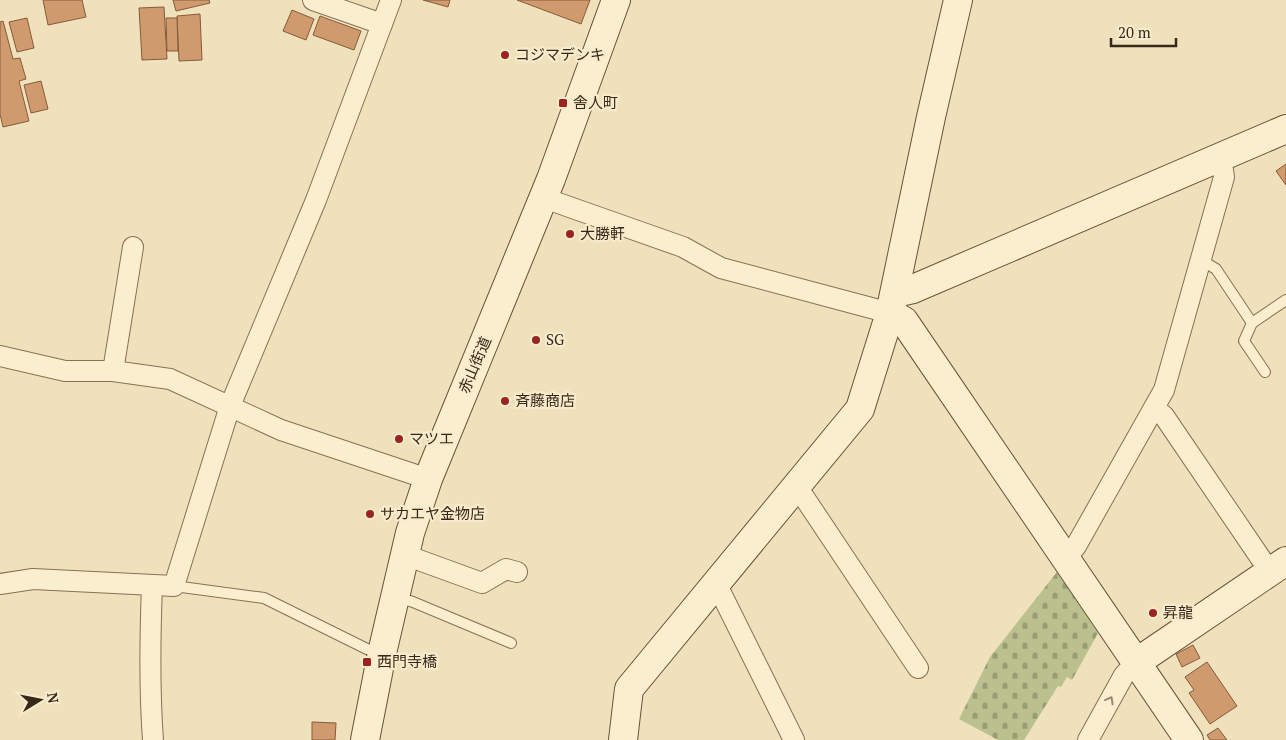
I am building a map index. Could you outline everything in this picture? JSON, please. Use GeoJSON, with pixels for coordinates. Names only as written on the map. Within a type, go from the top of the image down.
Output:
{"type":"FeatureCollection","features":[{"type":"Feature","properties":{"kind":"street"},"geometry":{"type":"LineString","coordinates":[[313,0],[382,24]]}},
{"type":"Feature","properties":{"kind":"street"},"geometry":{"type":"LineString","coordinates":[[0,584],[33,579],[174,586],[230,406],[316,200],[391,0]]}},
{"type":"Feature","properties":{"kind":"street","name":"赤山街道"},"geometry":{"type":"LineString","coordinates":[[365,740],[382,653],[410,533],[428,479],[544,198],[616,0]]}},
{"type":"Feature","properties":{"kind":"street"},"geometry":{"type":"LineString","coordinates":[[623,740],[629,689],[860,409],[892,303],[958,0]]}},
{"type":"Feature","properties":{"kind":"street"},"geometry":{"type":"LineString","coordinates":[[892,303],[913,289],[1286,129]]}},
{"type":"Feature","properties":{"kind":"street"},"geometry":{"type":"LineString","coordinates":[[1066,559],[1076,546],[1164,390],[1224,177],[1221,156]]}},
{"type":"Feature","properties":{"kind":"street"},"geometry":{"type":"LineString","coordinates":[[544,198],[683,247],[721,268],[892,303],[1189,740]]}},
{"type":"Feature","properties":{"kind":"street"},"geometry":{"type":"LineString","coordinates":[[113,371],[133,247]]}},
{"type":"Feature","properties":{"kind":"street"},"geometry":{"type":"LineString","coordinates":[[0,356],[65,370],[113,371],[170,379],[281,430],[428,479]]}},
{"type":"Feature","properties":{"kind":"street"},"geometry":{"type":"LineString","coordinates":[[1088,740],[1124,675],[1137,662],[1278,566],[1164,416],[1154,408]]}},
{"type":"Feature","properties":{"kind":"street"},"geometry":{"type":"LineString","coordinates":[[796,486],[918,668]]}},
{"type":"Feature","properties":{"kind":"street"},"geometry":{"type":"LineString","coordinates":[[405,555],[482,583],[506,569],[517,572]]}},
{"type":"Feature","properties":{"kind":"street"},"geometry":{"type":"LineString","coordinates":[[716,583],[794,740]]}},
{"type":"Feature","properties":{"kind":"street"},"geometry":{"type":"LineString","coordinates":[[152,585],[150,702],[154,740]]}},
{"type":"Feature","properties":{"kind":"lane"},"geometry":{"type":"LineString","coordinates":[[1201,260],[1216,269],[1252,323]]}},
{"type":"Feature","properties":{"kind":"lane"},"geometry":{"type":"LineString","coordinates":[[1264,372],[1244,341],[1252,323],[1286,300]]}},
{"type":"Feature","properties":{"kind":"lane"},"geometry":{"type":"LineString","coordinates":[[174,586],[264,598],[366,649],[382,653]]}},
{"type":"Feature","properties":{"kind":"lane"},"geometry":{"type":"LineString","coordinates":[[395,597],[413,602],[511,643]]}},
{"type":"Feature","properties":{"kind":"green space"},"geometry":{"type":"Polygon","coordinates":[[[1057,572],[1098,633],[1072,680],[1067,677],[1061,687],[1058,686],[1024,740],[998,740],[959,719],[990,657],[1057,572]]]}},
{"type":"Feature","properties":{"kind":"building"},"geometry":{"type":"Polygon","coordinates":[[[43,0],[82,0],[86,17],[48,25],[43,0]]]}},
{"type":"Feature","properties":{"kind":"building"},"geometry":{"type":"Polygon","coordinates":[[[173,0],[209,0],[210,3],[176,11],[173,0]]]}},
{"type":"Feature","properties":{"kind":"building"},"geometry":{"type":"Polygon","coordinates":[[[423,0],[450,0],[448,7],[423,0]]]}},
{"type":"Feature","properties":{"kind":"building"},"geometry":{"type":"Polygon","coordinates":[[[517,0],[590,0],[581,24],[517,0]]]}},
{"type":"Feature","properties":{"kind":"building"},"geometry":{"type":"Polygon","coordinates":[[[164,7],[167,59],[142,60],[139,8],[164,7]]]}},
{"type":"Feature","properties":{"kind":"building"},"geometry":{"type":"Polygon","coordinates":[[[292,10],[314,19],[306,40],[283,31],[292,10]]]}},
{"type":"Feature","properties":{"kind":"building"},"geometry":{"type":"Polygon","coordinates":[[[200,14],[202,60],[179,61],[177,16],[200,14]]]}},
{"type":"Feature","properties":{"kind":"building"},"geometry":{"type":"Polygon","coordinates":[[[320,16],[361,31],[354,50],[313,35],[320,16]]]}},
{"type":"Feature","properties":{"kind":"building"},"geometry":{"type":"Polygon","coordinates":[[[27,18],[34,48],[17,52],[9,22],[27,18]]]}},
{"type":"Feature","properties":{"kind":"building"},"geometry":{"type":"Polygon","coordinates":[[[166,18],[177,18],[178,51],[167,51],[166,18]]]}},
{"type":"Feature","properties":{"kind":"building"},"geometry":{"type":"Polygon","coordinates":[[[3,21],[13,59],[20,58],[26,79],[19,81],[29,121],[3,127],[0,114],[0,22],[3,21]]]}},
{"type":"Feature","properties":{"kind":"building"},"geometry":{"type":"Polygon","coordinates":[[[41,81],[48,109],[31,113],[24,85],[41,81]]]}},
{"type":"Feature","properties":{"kind":"building"},"geometry":{"type":"Polygon","coordinates":[[[1286,164],[1286,185],[1276,171],[1286,164]]]}},
{"type":"Feature","properties":{"kind":"building"},"geometry":{"type":"Polygon","coordinates":[[[1193,645],[1200,658],[1182,667],[1176,654],[1193,645]]]}},
{"type":"Feature","properties":{"kind":"building"},"geometry":{"type":"Polygon","coordinates":[[[1207,662],[1237,706],[1210,724],[1189,693],[1194,690],[1185,677],[1207,662]]]}},
{"type":"Feature","properties":{"kind":"building"},"geometry":{"type":"Polygon","coordinates":[[[312,722],[336,723],[335,740],[312,740],[312,722]]]}},
{"type":"Feature","properties":{"kind":"building"},"geometry":{"type":"Polygon","coordinates":[[[1218,728],[1227,740],[1210,740],[1207,735],[1218,728]]]}},
{"type":"Feature","properties":{"kind":"place","name":"コジマデンキ"},"geometry":{"type":"Point","coordinates":[505,55]}},
{"type":"Feature","properties":{"kind":"place","name":"舎人町"},"geometry":{"type":"Point","coordinates":[563,103]}},
{"type":"Feature","properties":{"kind":"place","name":"大勝軒"},"geometry":{"type":"Point","coordinates":[570,234]}},
{"type":"Feature","properties":{"kind":"place","name":"SG"},"geometry":{"type":"Point","coordinates":[536,340]}},
{"type":"Feature","properties":{"kind":"place","name":"斉藤商店"},"geometry":{"type":"Point","coordinates":[505,401]}},
{"type":"Feature","properties":{"kind":"place","name":"マツエ"},"geometry":{"type":"Point","coordinates":[399,439]}},
{"type":"Feature","properties":{"kind":"place","name":"サカエヤ金物店"},"geometry":{"type":"Point","coordinates":[370,514]}},
{"type":"Feature","properties":{"kind":"place","name":"昇龍"},"geometry":{"type":"Point","coordinates":[1153,613]}},
{"type":"Feature","properties":{"kind":"place","name":"西門寺橋"},"geometry":{"type":"Point","coordinates":[367,662]}}]}
